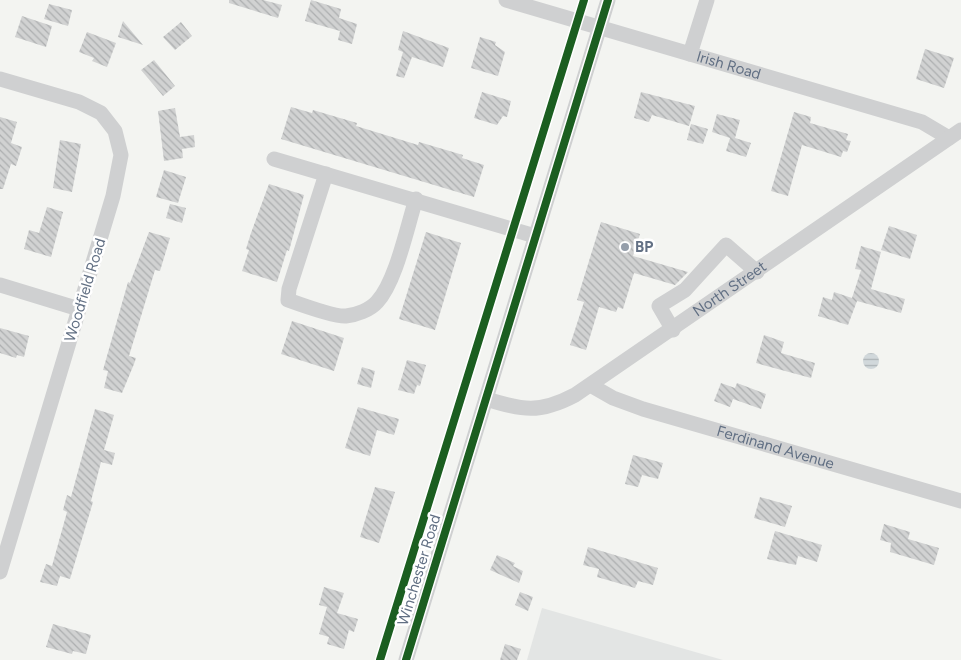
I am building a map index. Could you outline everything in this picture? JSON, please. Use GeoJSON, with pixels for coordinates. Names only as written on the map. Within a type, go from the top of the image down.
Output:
{"type":"FeatureCollection","features":[{"type":"Feature","properties":{"kind":"street","name":"Irish Road"},"geometry":{"type":"LineString","coordinates":[[506,0],[922,122],[955,134]]}},
{"type":"Feature","properties":{"kind":"street","name":"Winchester Road"},"geometry":{"type":"LineString","coordinates":[[406,660],[608,0]]}},
{"type":"Feature","properties":{"kind":"street"},"geometry":{"type":"LineString","coordinates":[[690,54],[707,0]]}},
{"type":"Feature","properties":{"kind":"street","name":"Woodfield Road"},"geometry":{"type":"LineString","coordinates":[[0,79],[92,107],[109,121],[119,143],[121,155],[79,309],[0,569]]}},
{"type":"Feature","properties":{"kind":"street","name":"North Street"},"geometry":{"type":"LineString","coordinates":[[486,399],[521,409],[534,409],[561,402],[592,386],[955,134]]}},
{"type":"Feature","properties":{"kind":"street"},"geometry":{"type":"LineString","coordinates":[[274,159],[416,199],[535,236]]}},
{"type":"Feature","properties":{"kind":"street"},"geometry":{"type":"LineString","coordinates":[[326,174],[289,289],[288,300],[345,317],[362,312],[376,304],[391,278],[416,199]]}},
{"type":"Feature","properties":{"kind":"street"},"geometry":{"type":"LineString","coordinates":[[673,330],[659,306],[685,290],[726,245],[757,272]]}},
{"type":"Feature","properties":{"kind":"street"},"geometry":{"type":"LineString","coordinates":[[0,285],[79,309]]}},
{"type":"Feature","properties":{"kind":"street","name":"Ferdinand Avenue"},"geometry":{"type":"LineString","coordinates":[[592,386],[613,398],[643,409],[961,500]]}},
{"type":"Feature","properties":{"kind":"shaded area"},"geometry":{"type":"Polygon","coordinates":[[[871,353],[877,355],[879,361],[877,367],[871,369],[865,367],[863,361],[865,355],[871,353]]]}},
{"type":"Feature","properties":{"kind":"shaded area"},"geometry":{"type":"Polygon","coordinates":[[[542,608],[723,660],[527,660],[542,608]]]}},
{"type":"Feature","properties":{"kind":"building"},"geometry":{"type":"Polygon","coordinates":[[[229,0],[263,0],[282,5],[278,18],[229,3],[229,0]]]}},
{"type":"Feature","properties":{"kind":"building"},"geometry":{"type":"Polygon","coordinates":[[[311,0],[341,9],[339,18],[357,24],[352,44],[338,40],[340,31],[305,21],[311,0]]]}},
{"type":"Feature","properties":{"kind":"building"},"geometry":{"type":"Polygon","coordinates":[[[49,4],[72,10],[68,26],[44,19],[49,4]]]}},
{"type":"Feature","properties":{"kind":"building"},"geometry":{"type":"Polygon","coordinates":[[[22,16],[52,26],[46,47],[15,37],[22,16]]]}},
{"type":"Feature","properties":{"kind":"building"},"geometry":{"type":"Polygon","coordinates":[[[123,21],[143,45],[118,37],[123,21]]]}},
{"type":"Feature","properties":{"kind":"building"},"geometry":{"type":"Polygon","coordinates":[[[181,22],[192,36],[175,50],[163,37],[181,22]]]}},
{"type":"Feature","properties":{"kind":"building"},"geometry":{"type":"Polygon","coordinates":[[[403,31],[449,48],[443,67],[412,57],[404,78],[396,76],[403,52],[398,50],[403,31]]]}},
{"type":"Feature","properties":{"kind":"building"},"geometry":{"type":"Polygon","coordinates":[[[87,32],[116,43],[107,67],[92,61],[94,58],[79,52],[87,32]]]}},
{"type":"Feature","properties":{"kind":"building"},"geometry":{"type":"Polygon","coordinates":[[[480,37],[496,42],[495,45],[505,52],[498,76],[471,68],[480,37]]]}},
{"type":"Feature","properties":{"kind":"building"},"geometry":{"type":"Polygon","coordinates":[[[925,49],[954,58],[944,88],[916,79],[925,49]]]}},
{"type":"Feature","properties":{"kind":"building"},"geometry":{"type":"Polygon","coordinates":[[[154,60],[175,86],[163,96],[141,70],[154,60]]]}},
{"type":"Feature","properties":{"kind":"building"},"geometry":{"type":"Polygon","coordinates":[[[482,92],[511,101],[507,117],[503,116],[497,125],[474,118],[482,92]]]}},
{"type":"Feature","properties":{"kind":"building"},"geometry":{"type":"Polygon","coordinates":[[[641,92],[695,106],[689,126],[652,115],[649,122],[634,118],[641,92]]]}},
{"type":"Feature","properties":{"kind":"building"},"geometry":{"type":"Polygon","coordinates":[[[291,107],[312,113],[313,110],[357,123],[356,126],[418,145],[419,142],[463,155],[462,158],[484,165],[474,197],[281,139],[291,107]]]}},
{"type":"Feature","properties":{"kind":"building"},"geometry":{"type":"Polygon","coordinates":[[[175,108],[180,137],[194,135],[195,147],[182,149],[183,158],[164,161],[158,111],[175,108]]]}},
{"type":"Feature","properties":{"kind":"building"},"geometry":{"type":"Polygon","coordinates":[[[794,112],[811,117],[810,123],[848,134],[846,140],[851,141],[847,152],[843,151],[841,157],[802,145],[788,196],[771,191],[794,112]]]}},
{"type":"Feature","properties":{"kind":"building"},"geometry":{"type":"Polygon","coordinates":[[[717,114],[740,120],[735,138],[751,143],[746,157],[726,151],[730,138],[712,132],[717,114]]]}},
{"type":"Feature","properties":{"kind":"building"},"geometry":{"type":"Polygon","coordinates":[[[0,117],[17,122],[11,143],[22,147],[16,166],[11,164],[3,189],[0,189],[0,117]]]}},
{"type":"Feature","properties":{"kind":"building"},"geometry":{"type":"Polygon","coordinates":[[[691,124],[708,129],[703,144],[687,140],[691,124]]]}},
{"type":"Feature","properties":{"kind":"building"},"geometry":{"type":"Polygon","coordinates":[[[60,140],[81,144],[72,192],[53,188],[60,140]]]}},
{"type":"Feature","properties":{"kind":"building"},"geometry":{"type":"Polygon","coordinates":[[[164,170],[186,177],[178,203],[156,197],[164,170]]]}},
{"type":"Feature","properties":{"kind":"building"},"geometry":{"type":"Polygon","coordinates":[[[269,184],[304,195],[289,251],[287,250],[277,282],[242,271],[249,250],[246,249],[269,184]]]}},
{"type":"Feature","properties":{"kind":"building"},"geometry":{"type":"Polygon","coordinates":[[[170,204],[186,208],[182,223],[166,218],[170,204]]]}},
{"type":"Feature","properties":{"kind":"building"},"geometry":{"type":"Polygon","coordinates":[[[47,207],[63,212],[51,257],[24,249],[29,230],[39,233],[47,207]]]}},
{"type":"Feature","properties":{"kind":"building"},"geometry":{"type":"Polygon","coordinates":[[[601,222],[640,234],[633,256],[688,272],[675,285],[634,273],[623,309],[618,307],[616,312],[599,307],[586,350],[570,345],[584,302],[577,300],[601,222]]]}},
{"type":"Feature","properties":{"kind":"building"},"geometry":{"type":"Polygon","coordinates":[[[889,226],[917,235],[910,259],[881,250],[889,226]]]}},
{"type":"Feature","properties":{"kind":"building"},"geometry":{"type":"Polygon","coordinates":[[[149,232],[170,238],[160,271],[155,270],[129,356],[136,358],[122,393],[104,388],[108,371],[103,370],[128,282],[130,283],[149,232]]]}},
{"type":"Feature","properties":{"kind":"building"},"geometry":{"type":"Polygon","coordinates":[[[426,232],[461,243],[435,330],[399,319],[426,232]]]}},
{"type":"Feature","properties":{"kind":"building"},"geometry":{"type":"Polygon","coordinates":[[[861,246],[881,252],[871,289],[905,299],[901,313],[857,301],[848,325],[818,316],[823,297],[832,300],[834,292],[852,298],[861,270],[855,269],[861,246]]]}},
{"type":"Feature","properties":{"kind":"building"},"geometry":{"type":"Polygon","coordinates":[[[292,321],[344,338],[334,371],[281,354],[292,321]]]}},
{"type":"Feature","properties":{"kind":"building"},"geometry":{"type":"Polygon","coordinates":[[[0,328],[29,336],[24,357],[17,355],[16,358],[0,353],[0,328]]]}},
{"type":"Feature","properties":{"kind":"building"},"geometry":{"type":"Polygon","coordinates":[[[764,335],[784,342],[781,353],[815,363],[811,378],[756,363],[764,335]]]}},
{"type":"Feature","properties":{"kind":"building"},"geometry":{"type":"Polygon","coordinates":[[[407,360],[426,365],[420,386],[417,385],[414,394],[398,390],[407,360]]]}},
{"type":"Feature","properties":{"kind":"building"},"geometry":{"type":"Polygon","coordinates":[[[362,367],[375,371],[371,388],[357,384],[362,367]]]}},
{"type":"Feature","properties":{"kind":"building"},"geometry":{"type":"Polygon","coordinates":[[[721,383],[735,388],[737,383],[766,394],[761,409],[733,399],[730,407],[714,401],[721,383]]]}},
{"type":"Feature","properties":{"kind":"building"},"geometry":{"type":"Polygon","coordinates":[[[358,407],[399,419],[394,435],[377,430],[370,456],[345,448],[358,407]]]}},
{"type":"Feature","properties":{"kind":"building"},"geometry":{"type":"Polygon","coordinates":[[[95,409],[114,415],[104,450],[115,453],[112,465],[101,462],[91,501],[93,502],[70,579],[60,576],[57,586],[40,582],[46,564],[52,566],[67,512],[63,510],[67,495],[71,497],[95,409]]]}},
{"type":"Feature","properties":{"kind":"building"},"geometry":{"type":"Polygon","coordinates":[[[633,455],[663,463],[658,479],[642,475],[638,487],[625,484],[633,455]]]}},
{"type":"Feature","properties":{"kind":"building"},"geometry":{"type":"Polygon","coordinates":[[[375,487],[395,492],[379,543],[360,537],[375,487]]]}},
{"type":"Feature","properties":{"kind":"building"},"geometry":{"type":"Polygon","coordinates":[[[760,497],[792,506],[785,527],[754,518],[760,497]]]}},
{"type":"Feature","properties":{"kind":"building"},"geometry":{"type":"Polygon","coordinates":[[[884,524],[910,532],[908,539],[939,548],[934,565],[890,552],[891,543],[880,540],[884,524]]]}},
{"type":"Feature","properties":{"kind":"building"},"geometry":{"type":"Polygon","coordinates":[[[775,531],[822,545],[817,562],[798,556],[796,565],[767,559],[775,531]]]}},
{"type":"Feature","properties":{"kind":"building"},"geometry":{"type":"Polygon","coordinates":[[[588,547],[658,568],[653,585],[638,581],[635,588],[597,577],[599,569],[583,565],[588,547]]]}},
{"type":"Feature","properties":{"kind":"building"},"geometry":{"type":"Polygon","coordinates":[[[497,555],[515,563],[513,566],[523,571],[519,583],[490,570],[497,555]]]}},
{"type":"Feature","properties":{"kind":"building"},"geometry":{"type":"Polygon","coordinates":[[[324,587],[344,593],[337,613],[358,619],[354,632],[349,630],[344,649],[327,644],[329,637],[319,634],[327,607],[319,605],[324,587]]]}},
{"type":"Feature","properties":{"kind":"building"},"geometry":{"type":"Polygon","coordinates":[[[520,592],[533,597],[528,611],[515,605],[520,592]]]}},
{"type":"Feature","properties":{"kind":"building"},"geometry":{"type":"Polygon","coordinates":[[[53,624],[91,635],[86,654],[73,651],[72,654],[46,647],[53,624]]]}},
{"type":"Feature","properties":{"kind":"building"},"geometry":{"type":"Polygon","coordinates":[[[505,644],[521,649],[517,660],[500,660],[505,644]]]}},
{"type":"Feature","properties":{"kind":"cycle path"},"geometry":{"type":"LineString","coordinates":[[380,660],[584,0]]}},
{"type":"Feature","properties":{"kind":"cycle path"},"geometry":{"type":"LineString","coordinates":[[406,660],[608,0]]}},
{"type":"Feature","properties":{"kind":"place","name":"BP"},"geometry":{"type":"Point","coordinates":[625,247]}}]}
